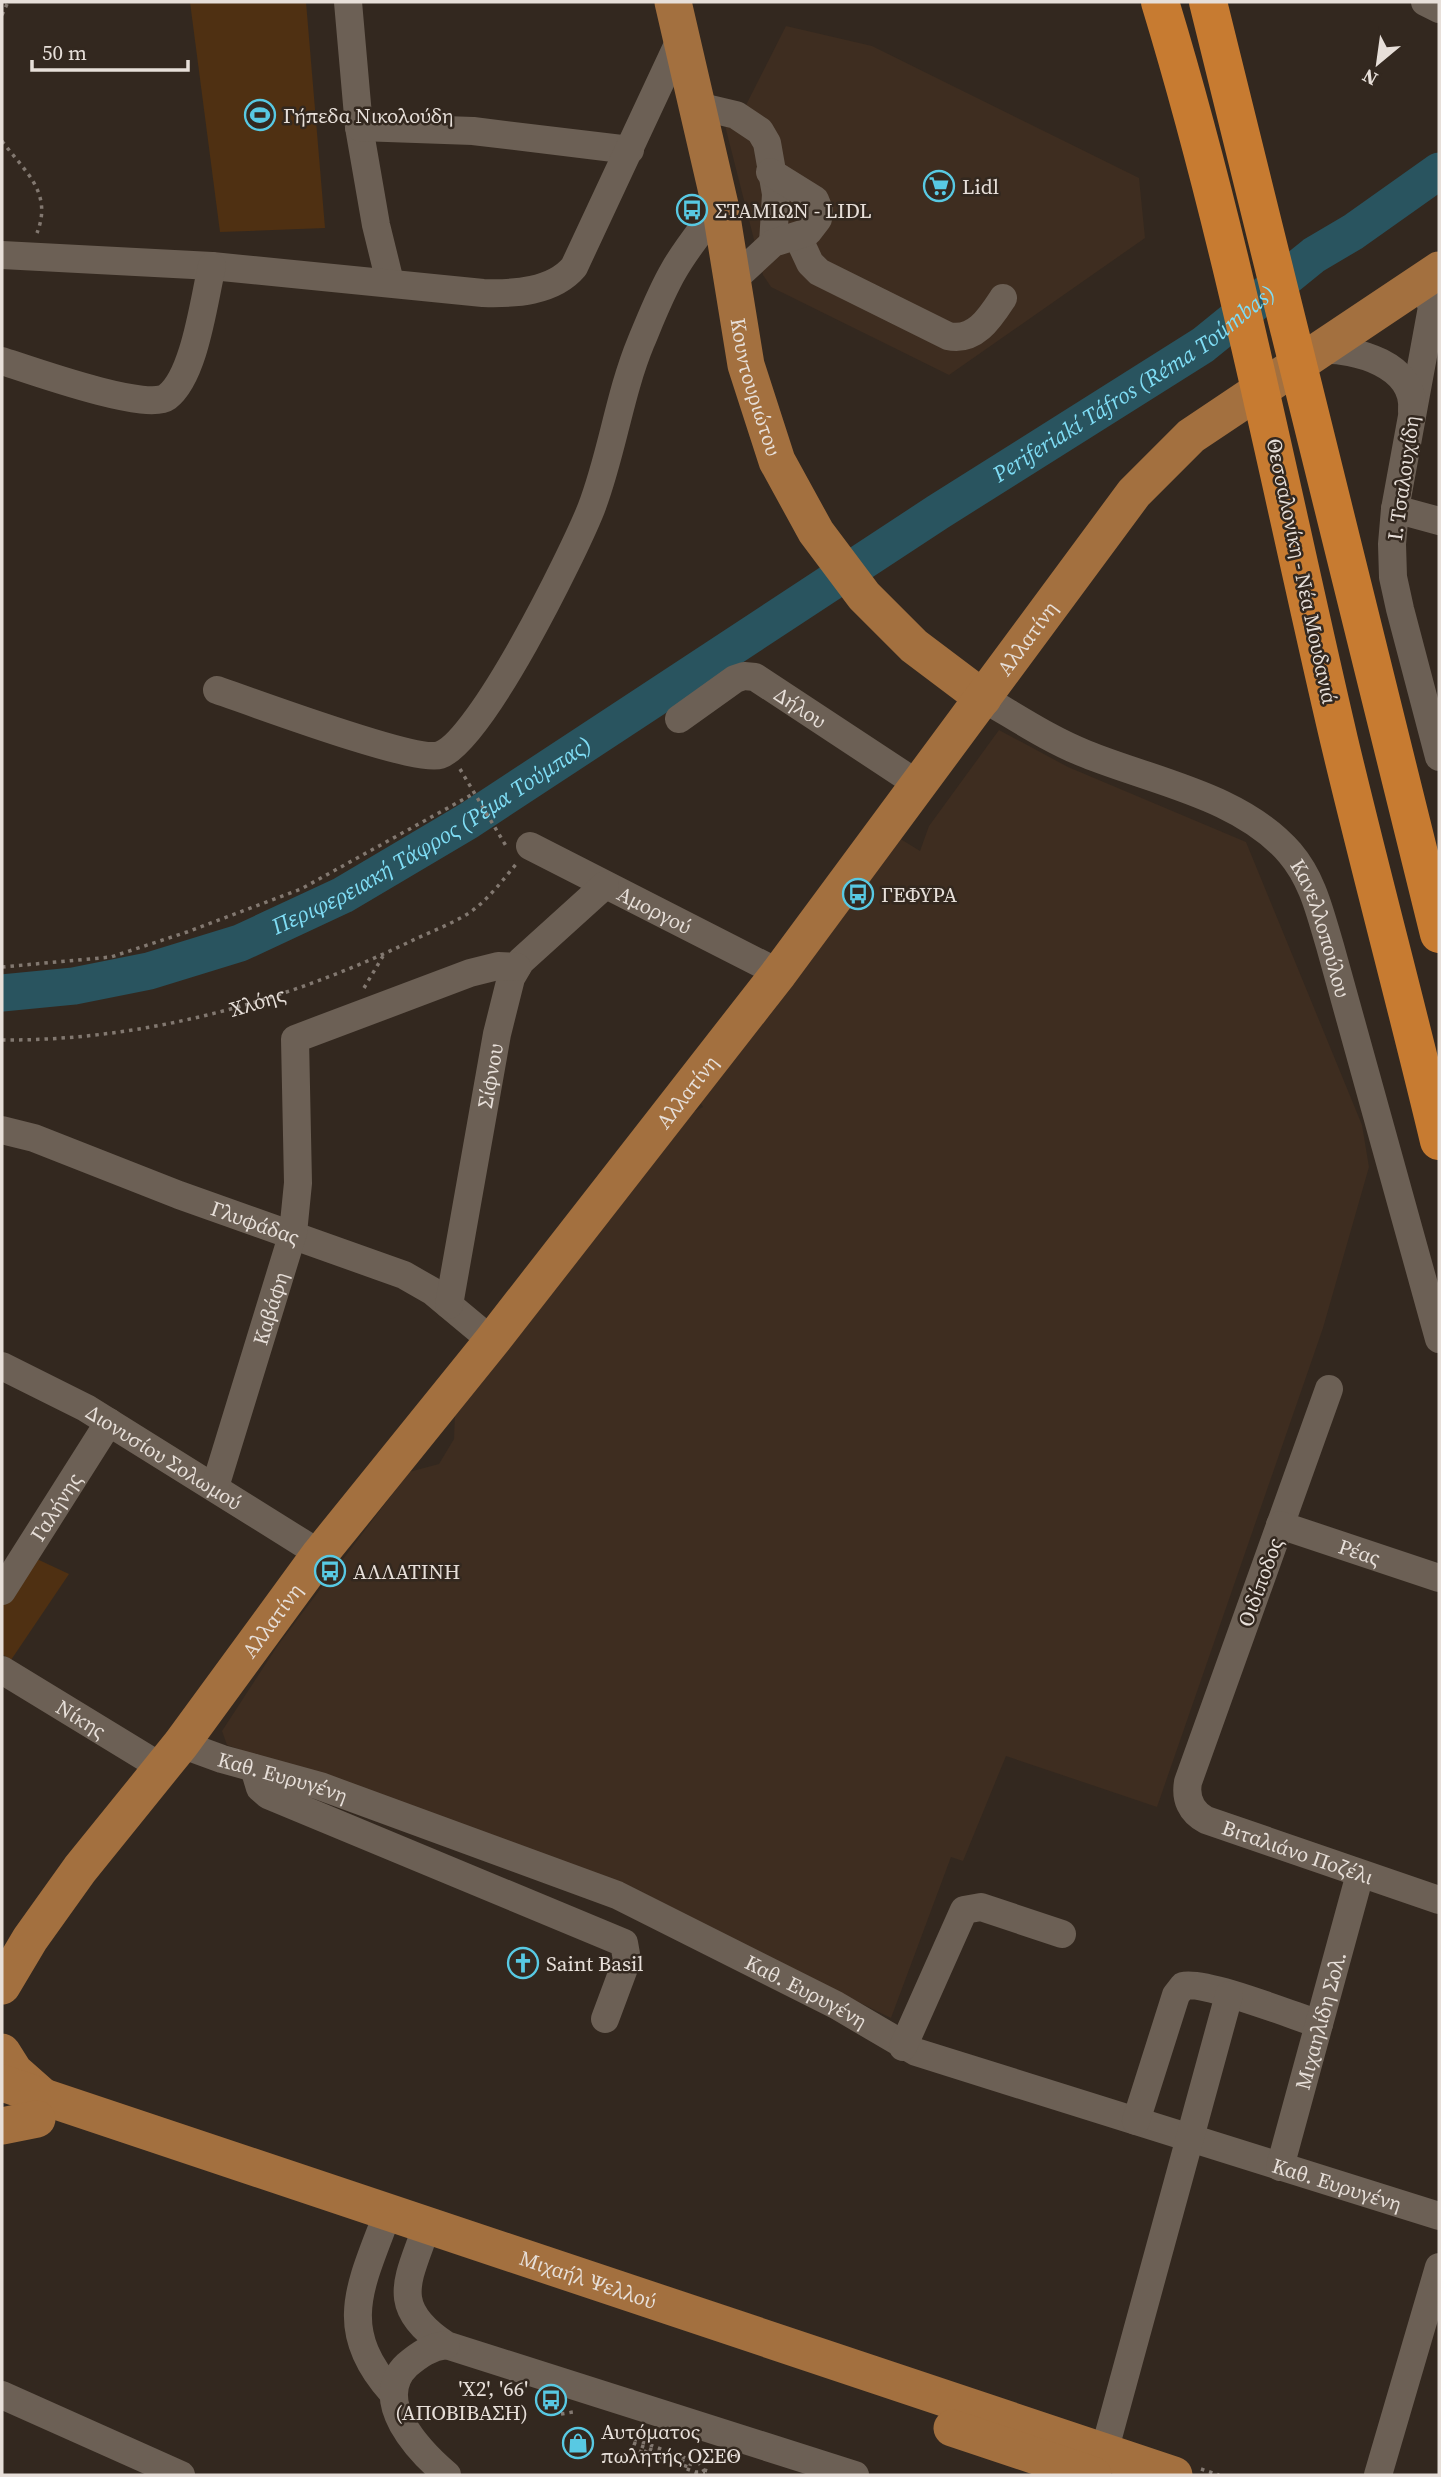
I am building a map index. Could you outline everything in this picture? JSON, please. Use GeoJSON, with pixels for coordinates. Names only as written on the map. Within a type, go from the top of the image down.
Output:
{"type":"FeatureCollection","features":[{"type":"Feature","properties":{"kind":"highway","name":"Θεσσαλονίκη - Νέα Μουδανιά"},"geometry":{"type":"LineString","coordinates":[[1160,2],[1220,214],[1282,478],[1339,741],[1439,1141]]}},
{"type":"Feature","properties":{"kind":"highway","name":"Θεσσαλονίκη - Νέα Μουδανιά"},"geometry":{"type":"LineString","coordinates":[[1208,2],[1253,194],[1439,934]]}},
{"type":"Feature","properties":{"kind":"main road","name":"Κουντουριώτου"},"geometry":{"type":"LineString","coordinates":[[673,2],[720,205],[746,365],[777,461],[816,532],[864,596],[914,646],[983,698]]}},
{"type":"Feature","properties":{"kind":"main road","name":"Αλλατίνη"},"geometry":{"type":"LineString","coordinates":[[6,1971],[65,1888],[171,1755],[320,1554],[492,1341],[779,974],[1116,515],[1147,478],[1191,436],[1431,276]]}},
{"type":"Feature","properties":{"kind":"main road"},"geometry":{"type":"LineString","coordinates":[[2,2052],[14,2071],[27,2114]]}},
{"type":"Feature","properties":{"kind":"main road","name":"Μιχαήλ Ψελλού"},"geometry":{"type":"LineString","coordinates":[[2,2083],[27,2114]]}},
{"type":"Feature","properties":{"kind":"main road","name":"Μιχαήλ Ψελλού"},"geometry":{"type":"LineString","coordinates":[[2,2108],[423,2236],[1098,2463],[1174,2475]]}},
{"type":"Feature","properties":{"kind":"street"},"geometry":{"type":"LineString","coordinates":[[348,2],[359,127],[376,225],[390,282]]}},
{"type":"Feature","properties":{"kind":"street"},"geometry":{"type":"LineString","coordinates":[[1425,2],[1439,9]]}},
{"type":"Feature","properties":{"kind":"street"},"geometry":{"type":"LineString","coordinates":[[13,256],[212,266],[506,294],[559,279],[574,267],[681,38]]}},
{"type":"Feature","properties":{"kind":"street"},"geometry":{"type":"LineString","coordinates":[[698,106],[736,115],[760,131],[766,143],[786,240],[819,272],[948,336],[958,338],[979,329],[1003,298]]}},
{"type":"Feature","properties":{"kind":"street"},"geometry":{"type":"LineString","coordinates":[[359,127],[473,131],[630,150]]}},
{"type":"Feature","properties":{"kind":"street"},"geometry":{"type":"LineString","coordinates":[[733,280],[786,240],[814,226],[818,219],[818,205],[770,172]]}},
{"type":"Feature","properties":{"kind":"street"},"geometry":{"type":"LineString","coordinates":[[217,690],[390,748],[439,755],[451,748],[486,707],[571,553],[591,508],[640,344],[674,270],[720,205]]}},
{"type":"Feature","properties":{"kind":"street"},"geometry":{"type":"LineString","coordinates":[[2,361],[141,401],[166,399],[183,375],[198,329],[212,266]]}},
{"type":"Feature","properties":{"kind":"street","name":"Ι. Τσαλουχίδη"},"geometry":{"type":"LineString","coordinates":[[1431,276],[1432,307],[1395,509],[1393,576],[1439,757]]}},
{"type":"Feature","properties":{"kind":"street"},"geometry":{"type":"LineString","coordinates":[[1320,350],[1351,351],[1390,368],[1409,388],[1413,399],[1412,413]]}},
{"type":"Feature","properties":{"kind":"street"},"geometry":{"type":"LineString","coordinates":[[1395,509],[1439,521]]}},
{"type":"Feature","properties":{"kind":"street","name":"Δήλου"},"geometry":{"type":"LineString","coordinates":[[679,719],[736,679],[755,677],[919,785]]}},
{"type":"Feature","properties":{"kind":"street","name":"Κανελλοπούλου"},"geometry":{"type":"LineString","coordinates":[[983,698],[1082,753],[1196,795],[1249,820],[1290,852],[1304,872],[1315,896],[1439,1339]]}},
{"type":"Feature","properties":{"kind":"street","name":"Αμοργού"},"geometry":{"type":"LineString","coordinates":[[523,855],[605,885],[779,974]]}},
{"type":"Feature","properties":{"kind":"street"},"geometry":{"type":"LineString","coordinates":[[517,967],[605,885]]}},
{"type":"Feature","properties":{"kind":"street","name":"Καβάφη"},"geometry":{"type":"LineString","coordinates":[[215,1487],[293,1233],[298,1184],[295,1039],[470,973],[498,966],[517,967]]}},
{"type":"Feature","properties":{"kind":"street","name":"Σίφνου"},"geometry":{"type":"LineString","coordinates":[[449,1305],[498,1034],[517,967]]}},
{"type":"Feature","properties":{"kind":"street","name":"Γλυφάδας"},"geometry":{"type":"LineString","coordinates":[[2,1130],[34,1138],[179,1195],[293,1233],[404,1275],[449,1305],[492,1341]]}},
{"type":"Feature","properties":{"kind":"street","name":"Διονυσίου Σολωμού"},"geometry":{"type":"LineString","coordinates":[[2,1366],[109,1422],[320,1554]]}},
{"type":"Feature","properties":{"kind":"street","name":"Οιδίποδος"},"geometry":{"type":"LineString","coordinates":[[1190,1775],[1329,1389]]}},
{"type":"Feature","properties":{"kind":"street","name":"Γαλήνης"},"geometry":{"type":"LineString","coordinates":[[2,1591],[109,1422]]}},
{"type":"Feature","properties":{"kind":"street","name":"Ρέας"},"geometry":{"type":"LineString","coordinates":[[1280,1525],[1439,1578]]}},
{"type":"Feature","properties":{"kind":"street","name":"Νίκης"},"geometry":{"type":"LineString","coordinates":[[2,1670],[171,1755]]}},
{"type":"Feature","properties":{"kind":"street","name":"Καθ. Ευρυγένη"},"geometry":{"type":"LineString","coordinates":[[171,1755],[254,1768],[320,1786],[635,1903],[836,2005],[903,2047],[1439,2216]]}},
{"type":"Feature","properties":{"kind":"street"},"geometry":{"type":"LineString","coordinates":[[254,1768],[260,1788],[268,1796],[624,1943],[627,1960],[605,2019]]}},
{"type":"Feature","properties":{"kind":"street","name":"Βιταλιάνο Ποζέλι"},"geometry":{"type":"LineString","coordinates":[[1190,1775],[1187,1797],[1199,1816],[1439,1900]]}},
{"type":"Feature","properties":{"kind":"street","name":"Μιχαηλίδη Σολ."},"geometry":{"type":"LineString","coordinates":[[1280,2167],[1360,1874]]}},
{"type":"Feature","properties":{"kind":"street"},"geometry":{"type":"LineString","coordinates":[[903,2047],[964,1910],[981,1907],[1062,1934]]}},
{"type":"Feature","properties":{"kind":"street"},"geometry":{"type":"LineString","coordinates":[[1136,2122],[1179,1990],[1189,1985],[1319,2024]]}},
{"type":"Feature","properties":{"kind":"street"},"geometry":{"type":"LineString","coordinates":[[1098,2463],[1229,1995]]}},
{"type":"Feature","properties":{"kind":"street"},"geometry":{"type":"LineString","coordinates":[[384,2224],[359,2300],[356,2324],[367,2359],[392,2392],[400,2416],[413,2439],[447,2475]]}},
{"type":"Feature","properties":{"kind":"street"},"geometry":{"type":"LineString","coordinates":[[423,2236],[406,2297],[422,2323],[446,2345],[855,2475]]}},
{"type":"Feature","properties":{"kind":"street"},"geometry":{"type":"LineString","coordinates":[[1378,2475],[1439,2267]]}},
{"type":"Feature","properties":{"kind":"street"},"geometry":{"type":"LineString","coordinates":[[392,2392],[397,2377],[410,2363],[427,2351],[446,2345]]}},
{"type":"Feature","properties":{"kind":"street"},"geometry":{"type":"LineString","coordinates":[[2,2395],[181,2475]]}},
{"type":"Feature","properties":{"kind":"path"},"geometry":{"type":"LineString","coordinates":[[2,15],[8,2]]}},
{"type":"Feature","properties":{"kind":"path"},"geometry":{"type":"LineString","coordinates":[[2,141],[38,188],[42,200],[41,222],[13,256]]}},
{"type":"Feature","properties":{"kind":"path"},"geometry":{"type":"LineString","coordinates":[[451,748],[473,794],[523,855]]}},
{"type":"Feature","properties":{"kind":"path"},"geometry":{"type":"LineString","coordinates":[[2,967],[111,957],[187,932],[300,889],[473,794]]}},
{"type":"Feature","properties":{"kind":"path","name":"Χλόης"},"geometry":{"type":"LineString","coordinates":[[2,1040],[114,1031],[208,1016],[303,985],[374,958],[468,913],[491,893],[523,855]]}},
{"type":"Feature","properties":{"kind":"path"},"geometry":{"type":"LineString","coordinates":[[632,2444],[699,2463],[705,2472],[695,2472],[632,2444]]}},
{"type":"Feature","properties":{"kind":"path"},"geometry":{"type":"LineString","coordinates":[[632,2444],[692,2466]]}},
{"type":"Feature","properties":{"kind":"shaded area","name":"Γήπεδα Νικολούδη"},"geometry":{"type":"Polygon","coordinates":[[[190,2],[306,2],[325,228],[220,232],[190,2]]]}},
{"type":"Feature","properties":{"kind":"shaded area"},"geometry":{"type":"Polygon","coordinates":[[[786,26],[872,46],[1139,178],[1145,238],[949,375],[771,287],[763,275],[719,102],[745,107],[786,26]]]}},
{"type":"Feature","properties":{"kind":"shaded area"},"geometry":{"type":"Polygon","coordinates":[[[999,730],[1068,767],[1246,842],[1362,1125],[1369,1167],[1323,1328],[1157,1807],[1006,1756],[963,1861],[951,1857],[891,2018],[637,1894],[227,1745],[222,1731],[278,1645],[409,1472],[439,1464],[454,1439],[455,1412],[687,1115],[703,1107],[698,1098],[899,838],[920,851],[929,826],[999,730]]]}},
{"type":"Feature","properties":{"kind":"shaded area"},"geometry":{"type":"Polygon","coordinates":[[[24,1553],[69,1574],[11,1660],[2,1654],[2,1596],[24,1553]]]}},
{"type":"Feature","properties":{"kind":"waterway","name":"Περιφερειακή Τάφρος (Ρέμα Τούμπας)"},"geometry":{"type":"LineString","coordinates":[[2,993],[74,986],[149,971],[240,943],[343,895],[468,821],[938,512],[1203,345],[1314,255],[1353,232],[1439,171]]}},
{"type":"Feature","properties":{"kind":"place","name":"Γήπεδα Νικολούδη"},"geometry":{"type":"Point","coordinates":[260,115]}},
{"type":"Feature","properties":{"kind":"place","name":"Lidl"},"geometry":{"type":"Point","coordinates":[939,186]}},
{"type":"Feature","properties":{"kind":"place","name":"ΣΤΑΜΙΩΝ - LIDL"},"geometry":{"type":"Point","coordinates":[692,210]}},
{"type":"Feature","properties":{"kind":"place","name":"ΓΕΦΥΡΑ"},"geometry":{"type":"Point","coordinates":[858,894]}},
{"type":"Feature","properties":{"kind":"place","name":"ΑΛΛΑΤΙΝΗ"},"geometry":{"type":"Point","coordinates":[330,1571]}},
{"type":"Feature","properties":{"kind":"place","name":"Saint Basil"},"geometry":{"type":"Point","coordinates":[523,1963]}},
{"type":"Feature","properties":{"kind":"place","name":"'Χ2', '66' (ΑΠΟΒΙΒΑΣΗ)"},"geometry":{"type":"Point","coordinates":[551,2400]}},
{"type":"Feature","properties":{"kind":"place","name":"Αυτόματος πωλητής ΟΣΕΘ"},"geometry":{"type":"Point","coordinates":[578,2443]}},
{"type":"Feature","properties":{"kind":"water label","name":"Periferiakí Táfros (Réma Toúmbas)"},"geometry":{"type":"Point","coordinates":[1134,383]}}]}
